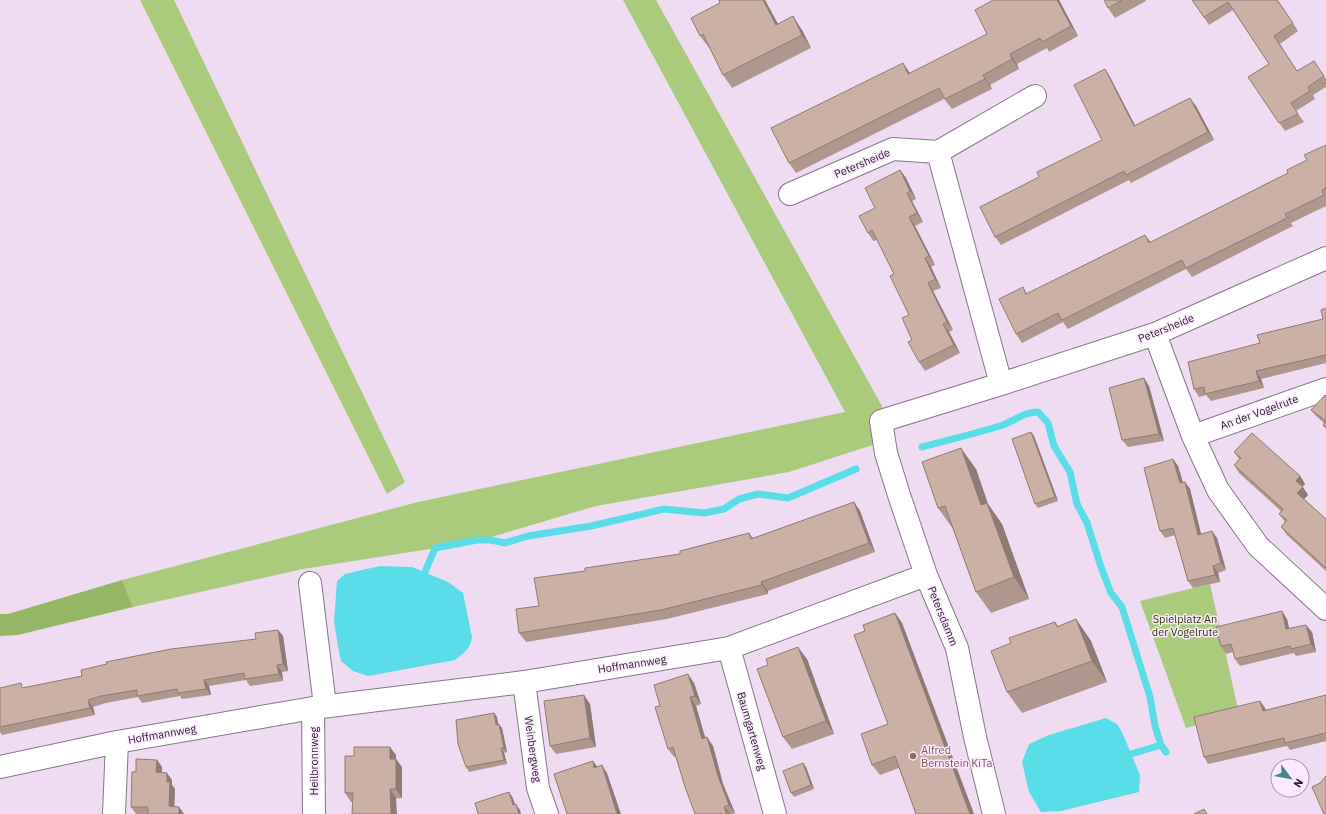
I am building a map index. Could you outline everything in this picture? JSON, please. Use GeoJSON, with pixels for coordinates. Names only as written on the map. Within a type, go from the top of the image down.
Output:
{"type":"FeatureCollection","features":[{"type":"Feature","properties":{"kind":"street"},"geometry":{"type":"LineString","coordinates":[[1001,384],[938,152],[1035,96]]}},
{"type":"Feature","properties":{"kind":"street","name":"Petersheide"},"geometry":{"type":"LineString","coordinates":[[790,194],[894,148],[938,152]]}},
{"type":"Feature","properties":{"kind":"street","name":"Petersheide"},"geometry":{"type":"LineString","coordinates":[[881,421],[1155,334],[1326,258]]}},
{"type":"Feature","properties":{"kind":"street"},"geometry":{"type":"LineString","coordinates":[[1155,334],[1193,436],[1218,490],[1258,546],[1326,610]]}},
{"type":"Feature","properties":{"kind":"street","name":"An der Vogelrute"},"geometry":{"type":"LineString","coordinates":[[1193,436],[1326,389]]}},
{"type":"Feature","properties":{"kind":"street","name":"Petersdamm"},"geometry":{"type":"LineString","coordinates":[[881,421],[886,453],[926,575],[957,648],[975,737],[994,814]]}},
{"type":"Feature","properties":{"kind":"street","name":"Hoffmannweg"},"geometry":{"type":"LineString","coordinates":[[0,766],[117,742],[320,707],[524,682],[729,648],[926,575]]}},
{"type":"Feature","properties":{"kind":"street"},"geometry":{"type":"LineString","coordinates":[[310,583],[320,707]]}},
{"type":"Feature","properties":{"kind":"street","name":"Baumgartenweg"},"geometry":{"type":"LineString","coordinates":[[729,648],[775,814]]}},
{"type":"Feature","properties":{"kind":"street","name":"Weinbergweg"},"geometry":{"type":"LineString","coordinates":[[524,682],[538,788],[547,814]]}},
{"type":"Feature","properties":{"kind":"street","name":"Heilbronnweg"},"geometry":{"type":"LineString","coordinates":[[314,814],[320,707]]}},
{"type":"Feature","properties":{"kind":"street"},"geometry":{"type":"LineString","coordinates":[[114,814],[117,742]]}},
{"type":"Feature","properties":{"kind":"green space"},"geometry":{"type":"Polygon","coordinates":[[[140,0],[174,0],[405,482],[387,494],[140,0]]]}},
{"type":"Feature","properties":{"kind":"green space"},"geometry":{"type":"Polygon","coordinates":[[[623,0],[656,0],[882,406],[882,442],[789,472],[596,506],[474,542],[303,569],[133,607],[122,580],[418,502],[845,412],[623,0]]]}},
{"type":"Feature","properties":{"kind":"green space"},"geometry":{"type":"Polygon","coordinates":[[[122,580],[133,607],[18,635],[0,636],[0,614],[8,614],[122,580]]]}},
{"type":"Feature","properties":{"kind":"green space","name":"Spielplatz An der Vogelrute"},"geometry":{"type":"Polygon","coordinates":[[[1210,584],[1239,713],[1186,728],[1140,601],[1210,584]]]}},
{"type":"Feature","properties":{"kind":"water"},"geometry":{"type":"Polygon","coordinates":[[[380,566],[412,567],[448,582],[463,593],[472,637],[468,648],[464,653],[455,660],[368,676],[353,671],[341,661],[334,622],[337,581],[345,574],[380,566]]]}},
{"type":"Feature","properties":{"kind":"water"},"geometry":{"type":"Polygon","coordinates":[[[1106,718],[1117,724],[1122,732],[1140,775],[1139,792],[1061,811],[1041,812],[1029,792],[1022,762],[1029,744],[1049,735],[1106,718]]]}},
{"type":"Feature","properties":{"kind":"building"},"geometry":{"type":"Polygon","coordinates":[[[719,0],[763,0],[776,25],[793,16],[802,35],[723,75],[703,34],[700,36],[691,18],[720,3],[719,0]]]}},
{"type":"Feature","properties":{"kind":"building"},"geometry":{"type":"Polygon","coordinates":[[[993,0],[1057,0],[1071,26],[1042,42],[1040,38],[1010,54],[1012,59],[983,75],[985,79],[945,99],[939,88],[789,163],[771,128],[903,63],[908,74],[987,34],[975,10],[993,0]]]}},
{"type":"Feature","properties":{"kind":"building"},"geometry":{"type":"Polygon","coordinates":[[[1104,0],[1122,0],[1108,8],[1104,0]]]}},
{"type":"Feature","properties":{"kind":"building"},"geometry":{"type":"Polygon","coordinates":[[[1192,0],[1277,0],[1293,23],[1274,36],[1297,71],[1314,61],[1324,76],[1308,87],[1310,91],[1291,103],[1298,114],[1279,123],[1248,77],[1269,64],[1228,2],[1204,17],[1192,0]]]}},
{"type":"Feature","properties":{"kind":"building"},"geometry":{"type":"Polygon","coordinates":[[[1105,69],[1134,126],[1190,98],[1208,132],[1126,175],[1124,171],[995,237],[980,207],[1039,177],[1037,172],[1102,140],[1074,85],[1105,69]]]}},
{"type":"Feature","properties":{"kind":"building"},"geometry":{"type":"Polygon","coordinates":[[[1326,145],[1326,188],[1322,190],[1324,195],[1285,214],[1287,218],[1186,268],[1182,260],[1062,320],[1058,313],[1016,334],[999,299],[1023,287],[1026,294],[1145,235],[1149,243],[1288,173],[1287,170],[1307,160],[1304,155],[1326,145]]]}},
{"type":"Feature","properties":{"kind":"building"},"geometry":{"type":"Polygon","coordinates":[[[900,170],[910,191],[907,193],[917,213],[909,217],[929,256],[925,258],[935,279],[928,283],[947,322],[943,324],[954,345],[919,362],[908,342],[912,340],[902,318],[909,315],[890,276],[894,274],[872,230],[868,233],[859,216],[875,208],[865,188],[900,170]]]}},
{"type":"Feature","properties":{"kind":"building"},"geometry":{"type":"Polygon","coordinates":[[[1326,308],[1326,355],[1256,371],[1259,381],[1205,394],[1204,387],[1194,389],[1188,362],[1260,343],[1257,335],[1323,319],[1321,310],[1326,308]]]}},
{"type":"Feature","properties":{"kind":"building"},"geometry":{"type":"Polygon","coordinates":[[[1144,378],[1159,434],[1122,440],[1109,388],[1144,378]]]}},
{"type":"Feature","properties":{"kind":"building"},"geometry":{"type":"Polygon","coordinates":[[[1325,395],[1326,396],[1326,421],[1311,410],[1325,395]]]}},
{"type":"Feature","properties":{"kind":"building"},"geometry":{"type":"Polygon","coordinates":[[[1326,421],[1326,428],[1323,425],[1326,421]]]}},
{"type":"Feature","properties":{"kind":"building"},"geometry":{"type":"Polygon","coordinates":[[[1031,432],[1055,497],[1035,504],[1012,439],[1031,432]]]}},
{"type":"Feature","properties":{"kind":"building"},"geometry":{"type":"Polygon","coordinates":[[[1252,433],[1300,476],[1296,481],[1303,487],[1297,493],[1326,519],[1326,568],[1281,527],[1287,520],[1279,514],[1283,509],[1234,465],[1241,458],[1234,452],[1252,433]]]}},
{"type":"Feature","properties":{"kind":"building"},"geometry":{"type":"Polygon","coordinates":[[[961,448],[981,505],[987,503],[1014,577],[976,592],[945,506],[938,508],[922,462],[961,448]]]}},
{"type":"Feature","properties":{"kind":"building"},"geometry":{"type":"Polygon","coordinates":[[[1173,459],[1180,483],[1185,482],[1198,535],[1212,531],[1221,563],[1213,566],[1215,575],[1188,581],[1173,528],[1160,531],[1144,468],[1173,459]]]}},
{"type":"Feature","properties":{"kind":"building"},"geometry":{"type":"Polygon","coordinates":[[[854,502],[869,543],[761,582],[762,585],[661,610],[519,633],[516,609],[539,606],[534,578],[585,571],[585,568],[680,554],[680,551],[749,533],[751,539],[854,502]]]}},
{"type":"Feature","properties":{"kind":"building"},"geometry":{"type":"Polygon","coordinates":[[[1282,611],[1286,629],[1306,625],[1311,644],[1291,649],[1290,646],[1235,659],[1231,644],[1221,646],[1216,627],[1282,611]]]}},
{"type":"Feature","properties":{"kind":"building"},"geometry":{"type":"Polygon","coordinates":[[[895,613],[970,814],[916,814],[895,756],[872,765],[861,734],[888,724],[854,635],[865,631],[863,625],[895,613]]]}},
{"type":"Feature","properties":{"kind":"building"},"geometry":{"type":"Polygon","coordinates":[[[1076,619],[1092,661],[1007,692],[991,651],[1011,643],[1009,638],[1055,622],[1057,627],[1076,619]]]}},
{"type":"Feature","properties":{"kind":"building"},"geometry":{"type":"Polygon","coordinates":[[[278,630],[283,664],[277,665],[279,674],[245,679],[244,673],[204,680],[206,689],[178,693],[177,689],[137,696],[137,690],[101,696],[88,700],[90,708],[0,727],[0,688],[21,683],[22,688],[82,676],[81,670],[107,664],[106,662],[171,649],[256,639],[255,633],[278,630]]]}},
{"type":"Feature","properties":{"kind":"building"},"geometry":{"type":"Polygon","coordinates":[[[798,647],[826,721],[783,737],[757,669],[768,665],[766,659],[798,647]]]}},
{"type":"Feature","properties":{"kind":"building"},"geometry":{"type":"Polygon","coordinates":[[[688,674],[695,696],[690,697],[702,739],[707,737],[718,776],[729,805],[724,807],[727,814],[695,814],[673,747],[668,749],[655,707],[660,706],[654,685],[688,674]]]}},
{"type":"Feature","properties":{"kind":"building"},"geometry":{"type":"Polygon","coordinates":[[[584,695],[590,738],[550,746],[544,701],[584,695]]]}},
{"type":"Feature","properties":{"kind":"building"},"geometry":{"type":"Polygon","coordinates":[[[1326,695],[1326,733],[1285,743],[1284,738],[1204,757],[1194,717],[1260,701],[1263,711],[1326,695]]]}},
{"type":"Feature","properties":{"kind":"building"},"geometry":{"type":"Polygon","coordinates":[[[494,713],[496,725],[499,724],[504,748],[501,748],[504,760],[466,767],[458,744],[456,720],[494,713]]]}},
{"type":"Feature","properties":{"kind":"building"},"geometry":{"type":"Polygon","coordinates":[[[354,747],[390,747],[390,759],[396,759],[396,789],[390,789],[391,814],[352,814],[353,793],[345,793],[345,756],[354,756],[354,747]]]}},
{"type":"Feature","properties":{"kind":"building"},"geometry":{"type":"Polygon","coordinates":[[[136,759],[157,760],[156,772],[167,773],[167,782],[170,782],[169,806],[179,807],[179,814],[148,814],[148,807],[131,807],[132,772],[136,772],[136,759]]]}},
{"type":"Feature","properties":{"kind":"building"},"geometry":{"type":"Polygon","coordinates":[[[593,761],[594,768],[602,765],[617,814],[567,814],[554,774],[593,761]]]}},
{"type":"Feature","properties":{"kind":"building"},"geometry":{"type":"Polygon","coordinates":[[[803,763],[811,785],[791,793],[783,771],[803,763]]]}},
{"type":"Feature","properties":{"kind":"building"},"geometry":{"type":"Polygon","coordinates":[[[1326,776],[1326,814],[1324,814],[1312,787],[1320,783],[1326,776]]]}},
{"type":"Feature","properties":{"kind":"building"},"geometry":{"type":"Polygon","coordinates":[[[509,792],[513,805],[516,804],[519,814],[478,814],[475,803],[509,792]]]}},
{"type":"Feature","properties":{"kind":"building"},"geometry":{"type":"Polygon","coordinates":[[[1204,809],[1207,814],[1194,814],[1204,809]]]}},
{"type":"Feature","properties":{"kind":"waterway"},"geometry":{"type":"LineString","coordinates":[[922,447],[1003,425],[1033,412],[1038,412],[1048,423],[1054,446],[1070,472],[1077,504],[1087,523],[1111,593],[1122,607],[1150,697],[1155,726],[1161,745],[1166,752]]}},
{"type":"Feature","properties":{"kind":"waterway"},"geometry":{"type":"LineString","coordinates":[[425,572],[435,548],[477,540],[491,540],[505,543],[528,536],[591,526],[664,509],[704,513],[724,509],[739,499],[758,494],[788,498],[856,469]]}},
{"type":"Feature","properties":{"kind":"waterway"},"geometry":{"type":"LineString","coordinates":[[1131,754],[1161,745]]}},
{"type":"Feature","properties":{"kind":"place","name":"Alfred Bernstein KiTa"},"geometry":{"type":"Point","coordinates":[913,756]}}]}
